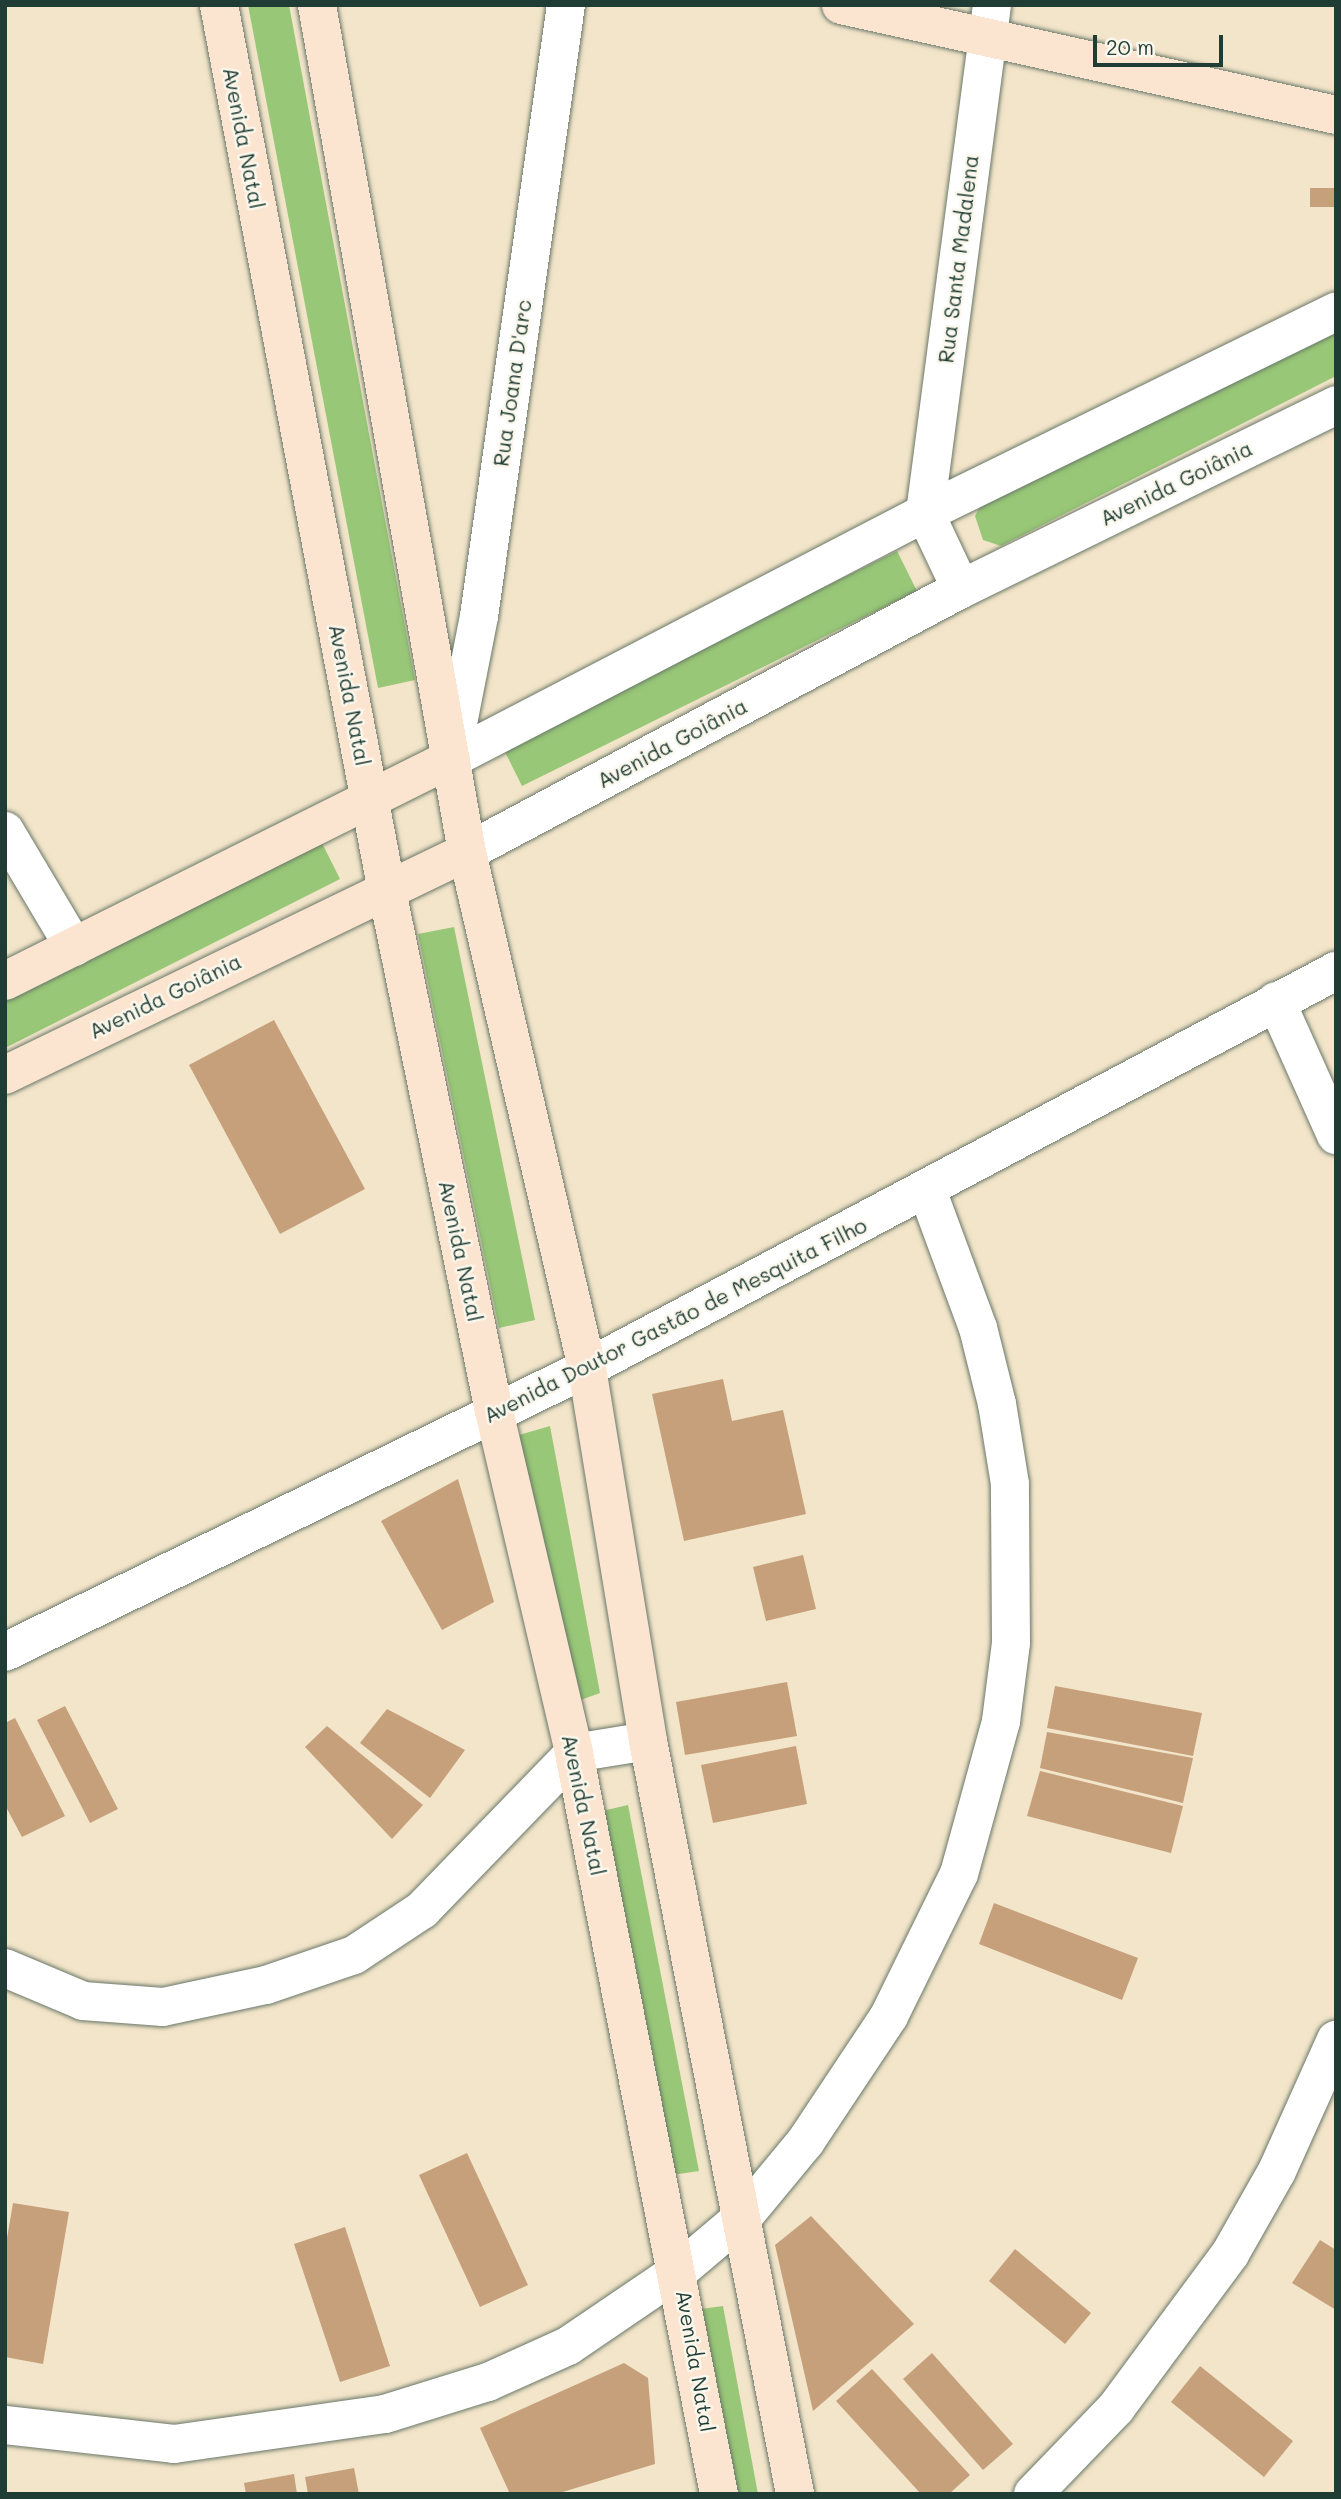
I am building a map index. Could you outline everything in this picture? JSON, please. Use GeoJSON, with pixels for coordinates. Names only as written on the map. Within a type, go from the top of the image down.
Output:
{"type":"FeatureCollection","features":[{"type":"Feature","properties":{"kind":"street","name":"Avenida Natal"},"geometry":{"type":"LineString","coordinates":[[219,5],[386,886],[494,1411],[574,1753],[680,2270],[719,2494]]}},
{"type":"Feature","properties":{"kind":"street"},"geometry":{"type":"LineString","coordinates":[[317,5],[467,852],[587,1368],[648,1741],[744,2216],[795,2494]]}},
{"type":"Feature","properties":{"kind":"street","name":"Rua Joana D'arc"},"geometry":{"type":"LineString","coordinates":[[451,759],[479,617],[566,5]]}},
{"type":"Feature","properties":{"kind":"street"},"geometry":{"type":"LineString","coordinates":[[841,5],[990,22],[1336,115]]}},
{"type":"Feature","properties":{"kind":"street","name":"Rua Santa Madalena"},"geometry":{"type":"LineString","coordinates":[[925,513],[990,22]]}},
{"type":"Feature","properties":{"kind":"street"},"geometry":{"type":"LineString","coordinates":[[5,981],[369,796],[451,759],[925,513],[1336,312]]}},
{"type":"Feature","properties":{"kind":"street","name":"Avenida Goiânia"},"geometry":{"type":"LineString","coordinates":[[5,1075],[386,886],[467,852],[961,589],[1336,405]]}},
{"type":"Feature","properties":{"kind":"street"},"geometry":{"type":"LineString","coordinates":[[925,513],[961,589]]}},
{"type":"Feature","properties":{"kind":"street"},"geometry":{"type":"LineString","coordinates":[[5,831],[74,947]]}},
{"type":"Feature","properties":{"kind":"street","name":"Avenida Doutor Gastão de Mesquita Filho"},"geometry":{"type":"LineString","coordinates":[[5,1652],[494,1411],[587,1368],[928,1193],[1276,1001],[1336,971]]}},
{"type":"Feature","properties":{"kind":"street"},"geometry":{"type":"LineString","coordinates":[[1276,1001],[1336,1135]]}},
{"type":"Feature","properties":{"kind":"street"},"geometry":{"type":"LineString","coordinates":[[5,2425],[174,2444],[385,2414],[488,2382],[568,2346],[680,2270],[744,2216],[846,2086],[927,1947],[959,1874],[1001,1721],[1011,1643],[1010,1484],[978,1328],[928,1193]]}},
{"type":"Feature","properties":{"kind":"street"},"geometry":{"type":"LineString","coordinates":[[5,1968],[83,2001],[163,2007],[266,1985],[354,1955],[422,1910],[574,1753],[648,1741]]}},
{"type":"Feature","properties":{"kind":"street"},"geometry":{"type":"LineString","coordinates":[[1033,2494],[1116,2408],[1230,2254],[1278,2171],[1336,2040]]}},
{"type":"Feature","properties":{"kind":"green space"},"geometry":{"type":"Polygon","coordinates":[[[248,5],[289,5],[415,680],[378,688],[248,5]]]}},
{"type":"Feature","properties":{"kind":"green space"},"geometry":{"type":"Polygon","coordinates":[[[1336,321],[1336,376],[1001,546],[983,540],[975,516],[983,501],[1336,321]]]}},
{"type":"Feature","properties":{"kind":"green space"},"geometry":{"type":"Polygon","coordinates":[[[897,551],[917,591],[522,786],[502,746],[897,551]]]}},
{"type":"Feature","properties":{"kind":"green space"},"geometry":{"type":"Polygon","coordinates":[[[318,835],[340,879],[5,1048],[5,994],[318,835]]]}},
{"type":"Feature","properties":{"kind":"green space"},"geometry":{"type":"Polygon","coordinates":[[[454,927],[535,1320],[499,1328],[418,934],[454,927]]]}},
{"type":"Feature","properties":{"kind":"green space"},"geometry":{"type":"Polygon","coordinates":[[[550,1426],[600,1693],[575,1702],[519,1435],[550,1426]]]}},
{"type":"Feature","properties":{"kind":"green space"},"geometry":{"type":"Polygon","coordinates":[[[628,1805],[699,2171],[672,2175],[602,1811],[628,1805]]]}},
{"type":"Feature","properties":{"kind":"green space"},"geometry":{"type":"Polygon","coordinates":[[[723,2306],[758,2494],[729,2494],[694,2310],[723,2306]]]}},
{"type":"Feature","properties":{"kind":"building"},"geometry":{"type":"Polygon","coordinates":[[[1310,188],[1336,188],[1336,207],[1310,207],[1310,188]]]}},
{"type":"Feature","properties":{"kind":"building"},"geometry":{"type":"Polygon","coordinates":[[[274,1020],[365,1189],[280,1234],[189,1065],[274,1020]]]}},
{"type":"Feature","properties":{"kind":"building"},"geometry":{"type":"Polygon","coordinates":[[[723,1379],[732,1421],[783,1410],[806,1514],[684,1541],[652,1394],[723,1379]]]}},
{"type":"Feature","properties":{"kind":"building"},"geometry":{"type":"Polygon","coordinates":[[[458,1479],[494,1602],[442,1630],[381,1521],[458,1479]]]}},
{"type":"Feature","properties":{"kind":"building"},"geometry":{"type":"Polygon","coordinates":[[[803,1555],[816,1609],[766,1621],[753,1567],[803,1555]]]}},
{"type":"Feature","properties":{"kind":"building"},"geometry":{"type":"Polygon","coordinates":[[[787,1682],[797,1736],[685,1755],[676,1702],[787,1682]]]}},
{"type":"Feature","properties":{"kind":"building"},"geometry":{"type":"Polygon","coordinates":[[[1055,1686],[1202,1713],[1193,1756],[1047,1728],[1055,1686]]]}},
{"type":"Feature","properties":{"kind":"building"},"geometry":{"type":"Polygon","coordinates":[[[65,1706],[118,1809],[90,1823],[37,1720],[65,1706]]]}},
{"type":"Feature","properties":{"kind":"building"},"geometry":{"type":"Polygon","coordinates":[[[387,1709],[465,1750],[430,1798],[360,1743],[387,1709]]]}},
{"type":"Feature","properties":{"kind":"building"},"geometry":{"type":"Polygon","coordinates":[[[15,1718],[65,1816],[22,1837],[5,1805],[5,1723],[15,1718]]]}},
{"type":"Feature","properties":{"kind":"building"},"geometry":{"type":"Polygon","coordinates":[[[327,1726],[423,1805],[392,1839],[305,1747],[327,1726]]]}},
{"type":"Feature","properties":{"kind":"building"},"geometry":{"type":"Polygon","coordinates":[[[1047,1732],[1193,1758],[1183,1803],[1040,1768],[1047,1732]]]}},
{"type":"Feature","properties":{"kind":"building"},"geometry":{"type":"Polygon","coordinates":[[[796,1746],[807,1804],[713,1823],[701,1765],[796,1746]]]}},
{"type":"Feature","properties":{"kind":"building"},"geometry":{"type":"Polygon","coordinates":[[[1040,1771],[1183,1806],[1171,1853],[1027,1816],[1040,1771]]]}},
{"type":"Feature","properties":{"kind":"building"},"geometry":{"type":"Polygon","coordinates":[[[994,1903],[1138,1958],[1122,2000],[979,1944],[994,1903]]]}},
{"type":"Feature","properties":{"kind":"building"},"geometry":{"type":"Polygon","coordinates":[[[467,2153],[528,2285],[480,2307],[419,2175],[467,2153]]]}},
{"type":"Feature","properties":{"kind":"building"},"geometry":{"type":"Polygon","coordinates":[[[13,2203],[69,2212],[43,2364],[5,2357],[5,2250],[13,2203]]]}},
{"type":"Feature","properties":{"kind":"building"},"geometry":{"type":"Polygon","coordinates":[[[811,2216],[914,2324],[813,2411],[775,2245],[811,2216]]]}},
{"type":"Feature","properties":{"kind":"building"},"geometry":{"type":"Polygon","coordinates":[[[345,2227],[390,2366],[340,2382],[294,2244],[345,2227]]]}},
{"type":"Feature","properties":{"kind":"building"},"geometry":{"type":"Polygon","coordinates":[[[1320,2240],[1336,2250],[1336,2310],[1292,2283],[1320,2240]]]}},
{"type":"Feature","properties":{"kind":"building"},"geometry":{"type":"Polygon","coordinates":[[[1015,2249],[1091,2313],[1065,2344],[989,2281],[1015,2249]]]}},
{"type":"Feature","properties":{"kind":"building"},"geometry":{"type":"Polygon","coordinates":[[[932,2353],[1013,2444],[983,2470],[903,2379],[932,2353]]]}},
{"type":"Feature","properties":{"kind":"building"},"geometry":{"type":"Polygon","coordinates":[[[624,2363],[648,2378],[655,2464],[556,2494],[510,2494],[480,2428],[624,2363]]]}},
{"type":"Feature","properties":{"kind":"building"},"geometry":{"type":"Polygon","coordinates":[[[1200,2366],[1293,2441],[1264,2477],[1171,2402],[1200,2366]]]}},
{"type":"Feature","properties":{"kind":"building"},"geometry":{"type":"Polygon","coordinates":[[[872,2369],[970,2475],[949,2494],[921,2494],[836,2401],[872,2369]]]}},
{"type":"Feature","properties":{"kind":"building"},"geometry":{"type":"Polygon","coordinates":[[[354,2468],[359,2494],[308,2494],[305,2477],[354,2468]]]}},
{"type":"Feature","properties":{"kind":"building"},"geometry":{"type":"Polygon","coordinates":[[[294,2474],[297,2494],[246,2494],[244,2483],[294,2474]]]}}]}
